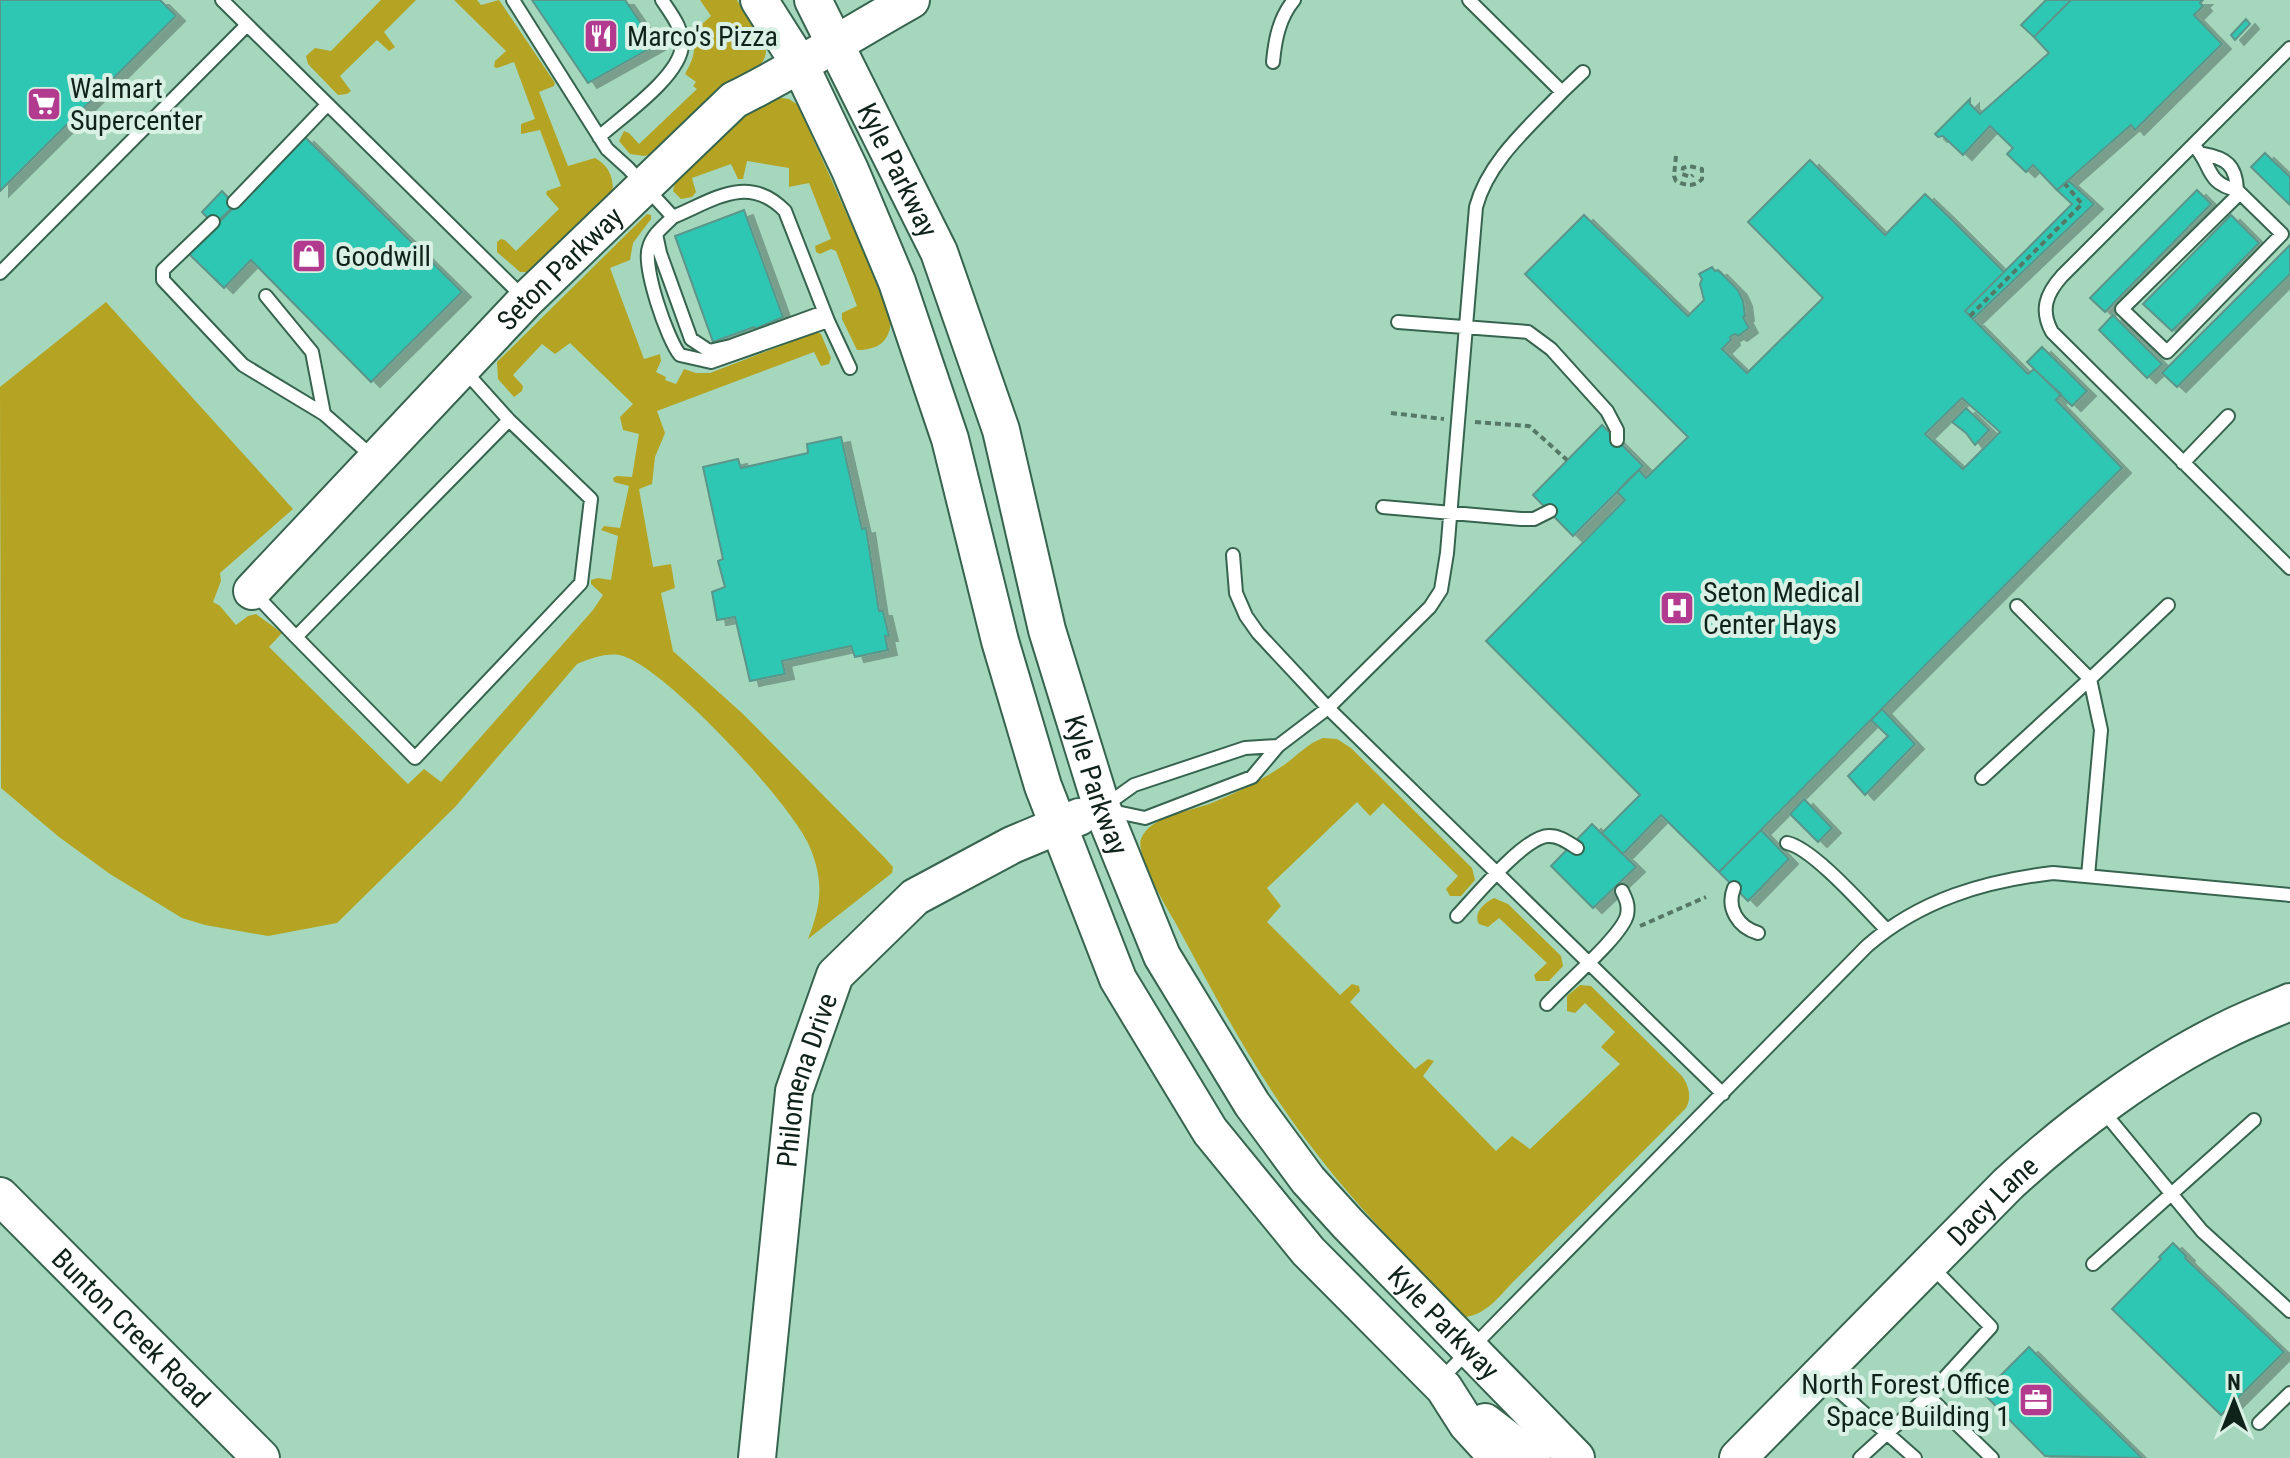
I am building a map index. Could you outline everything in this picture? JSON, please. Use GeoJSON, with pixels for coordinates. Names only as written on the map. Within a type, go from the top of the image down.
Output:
{"type":"FeatureCollection","features":[{"type":"Feature","properties":{"kind":"street","name":"Kyle Parkway"},"geometry":{"type":"LineString","coordinates":[[759,0],[799,63],[850,170],[902,297],[950,439],[1000,641],[1056,825],[1118,979],[1210,1131],[1308,1251],[1441,1386],[1467,1424],[1498,1458]]}},
{"type":"Feature","properties":{"kind":"street","name":"Kyle Parkway"},"geometry":{"type":"LineString","coordinates":[[813,0],[939,252],[1001,430],[1047,630],[1102,808],[1162,956],[1252,1104],[1308,1180],[1576,1458]]}},
{"type":"Feature","properties":{"kind":"street","name":"Seton Parkway"},"geometry":{"type":"LineString","coordinates":[[252,591],[526,300],[734,100],[777,79],[799,63],[911,0]]}},
{"type":"Feature","properties":{"kind":"street","name":"Philomena Drive"},"geometry":{"type":"LineString","coordinates":[[757,1458],[794,1091],[835,975],[915,897],[1012,845],[1102,808]]}},
{"type":"Feature","properties":{"kind":"street","name":"Dacy Lane"},"geometry":{"type":"LineString","coordinates":[[1738,1458],[2018,1174],[2051,1145],[2143,1078],[2227,1029],[2290,1002]]}},
{"type":"Feature","properties":{"kind":"street","name":"Bunton Creek Road"},"geometry":{"type":"LineString","coordinates":[[0,1196],[261,1458]]}},
{"type":"Feature","properties":{"kind":"street","name":"Kyle Parkway"},"geometry":{"type":"LineString","coordinates":[[1441,1386],[1467,1404],[1496,1433],[1532,1458]]}},
{"type":"Feature","properties":{"kind":"lane"},"geometry":{"type":"LineString","coordinates":[[222,0],[526,300]]}},
{"type":"Feature","properties":{"kind":"lane"},"geometry":{"type":"LineString","coordinates":[[513,0],[607,149],[673,217]]}},
{"type":"Feature","properties":{"kind":"lane"},"geometry":{"type":"LineString","coordinates":[[599,137],[673,71],[683,47],[679,27],[662,0]]}},
{"type":"Feature","properties":{"kind":"lane"},"geometry":{"type":"LineString","coordinates":[[1273,62],[1279,28],[1286,9],[1294,0]]}},
{"type":"Feature","properties":{"kind":"lane"},"geometry":{"type":"LineString","coordinates":[[1469,0],[1562,92]]}},
{"type":"Feature","properties":{"kind":"lane"},"geometry":{"type":"LineString","coordinates":[[0,273],[247,25]]}},
{"type":"Feature","properties":{"kind":"lane"},"geometry":{"type":"LineString","coordinates":[[2290,48],[2198,150],[2062,276],[2047,296],[2045,305],[2045,315],[2052,332],[2290,568]]}},
{"type":"Feature","properties":{"kind":"lane"},"geometry":{"type":"LineString","coordinates":[[1102,808],[1145,818],[1252,777],[1278,746],[1328,708],[1430,607],[1441,590],[1445,573],[1472,232],[1480,190],[1504,156],[1583,72]]}},
{"type":"Feature","properties":{"kind":"lane"},"geometry":{"type":"LineString","coordinates":[[234,202],[327,105]]}},
{"type":"Feature","properties":{"kind":"lane"},"geometry":{"type":"LineString","coordinates":[[2198,150],[2207,172],[2223,187],[2239,192],[2282,234],[2167,352],[2122,309],[2239,192]]}},
{"type":"Feature","properties":{"kind":"lane"},"geometry":{"type":"LineString","coordinates":[[2198,150],[2221,157],[2237,174],[2239,192]]}},
{"type":"Feature","properties":{"kind":"lane"},"geometry":{"type":"LineString","coordinates":[[826,317],[711,362],[680,355],[670,342],[647,262],[648,248],[656,234],[673,217],[734,191],[754,191],[773,198],[785,211],[826,317],[850,368]]}},
{"type":"Feature","properties":{"kind":"lane"},"geometry":{"type":"LineString","coordinates":[[213,222],[163,270],[163,280],[243,365],[324,414],[376,459]]}},
{"type":"Feature","properties":{"kind":"lane"},"geometry":{"type":"LineString","coordinates":[[656,234],[691,339],[709,351],[826,317]]}},
{"type":"Feature","properties":{"kind":"lane"},"geometry":{"type":"LineString","coordinates":[[266,296],[312,352],[324,414]]}},
{"type":"Feature","properties":{"kind":"lane"},"geometry":{"type":"LineString","coordinates":[[1398,322],[1528,332],[1539,339],[1607,411],[1617,430],[1617,440]]}},
{"type":"Feature","properties":{"kind":"lane"},"geometry":{"type":"LineString","coordinates":[[252,591],[415,758],[581,583],[591,499],[509,420],[462,367]]}},
{"type":"Feature","properties":{"kind":"lane"},"geometry":{"type":"LineString","coordinates":[[2183,463],[2228,416]]}},
{"type":"Feature","properties":{"kind":"lane"},"geometry":{"type":"LineString","coordinates":[[296,637],[509,420]]}},
{"type":"Feature","properties":{"kind":"lane"},"geometry":{"type":"LineString","coordinates":[[1383,507],[1521,519],[1534,519],[1550,511]]}},
{"type":"Feature","properties":{"kind":"lane"},"geometry":{"type":"LineString","coordinates":[[1233,555],[1236,593],[1258,633],[1328,708],[1723,1094]]}},
{"type":"Feature","properties":{"kind":"lane"},"geometry":{"type":"LineString","coordinates":[[1982,778],[2168,605]]}},
{"type":"Feature","properties":{"kind":"lane"},"geometry":{"type":"LineString","coordinates":[[2017,606],[2090,679],[2101,730],[2088,876]]}},
{"type":"Feature","properties":{"kind":"lane"},"geometry":{"type":"LineString","coordinates":[[1102,808],[1134,785],[1245,748],[1278,746]]}},
{"type":"Feature","properties":{"kind":"lane"},"geometry":{"type":"LineString","coordinates":[[1457,916],[1522,848],[1539,838],[1549,835],[1577,848]]}},
{"type":"Feature","properties":{"kind":"lane"},"geometry":{"type":"LineString","coordinates":[[1787,843],[1802,848],[1886,929]]}},
{"type":"Feature","properties":{"kind":"lane"},"geometry":{"type":"LineString","coordinates":[[1441,1386],[1470,1348],[1886,929],[1912,913],[1970,888],[2053,873],[2290,895]]}},
{"type":"Feature","properties":{"kind":"lane"},"geometry":{"type":"LineString","coordinates":[[1734,888],[1731,904],[1735,917],[1747,929],[1758,933]]}},
{"type":"Feature","properties":{"kind":"lane"},"geometry":{"type":"LineString","coordinates":[[1547,1004],[1623,924],[1628,902],[1622,891]]}},
{"type":"Feature","properties":{"kind":"lane"},"geometry":{"type":"LineString","coordinates":[[2101,1108],[2202,1231],[2290,1311]]}},
{"type":"Feature","properties":{"kind":"lane"},"geometry":{"type":"LineString","coordinates":[[2093,1264],[2254,1120]]}},
{"type":"Feature","properties":{"kind":"lane"},"geometry":{"type":"LineString","coordinates":[[1860,1458],[1928,1396],[1991,1327],[1929,1263]]}},
{"type":"Feature","properties":{"kind":"lane"},"geometry":{"type":"LineString","coordinates":[[1820,1374],[1915,1458]]}},
{"type":"Feature","properties":{"kind":"lane"},"geometry":{"type":"LineString","coordinates":[[2259,1423],[2290,1393]]}},
{"type":"Feature","properties":{"kind":"lane"},"geometry":{"type":"LineString","coordinates":[[1928,1396],[1992,1458]]}},
{"type":"Feature","properties":{"kind":"path"},"geometry":{"type":"LineString","coordinates":[[1676,156],[1676,181],[1698,184],[1704,172],[1697,167],[1683,168],[1682,174],[1693,175]]}},
{"type":"Feature","properties":{"kind":"path"},"geometry":{"type":"LineString","coordinates":[[1970,316],[2082,204],[2065,184]]}},
{"type":"Feature","properties":{"kind":"path"},"geometry":{"type":"LineString","coordinates":[[1391,413],[1444,419]]}},
{"type":"Feature","properties":{"kind":"path"},"geometry":{"type":"LineString","coordinates":[[1472,421],[1529,426],[1567,460]]}},
{"type":"Feature","properties":{"kind":"path"},"geometry":{"type":"LineString","coordinates":[[1640,926],[1706,897]]}},
{"type":"Feature","properties":{"kind":"shaded area"},"geometry":{"type":"Polygon","coordinates":[[[381,0],[416,0],[384,32],[395,47],[389,51],[377,40],[340,76],[351,91],[338,95],[308,64],[306,56],[315,48],[331,51],[381,0]]]}},
{"type":"Feature","properties":{"kind":"shaded area"},"geometry":{"type":"Polygon","coordinates":[[[454,0],[477,0],[481,5],[499,0],[555,83],[539,92],[568,166],[595,158],[604,164],[611,177],[612,194],[531,272],[520,272],[497,252],[497,242],[505,240],[516,251],[559,209],[546,194],[561,186],[540,130],[521,134],[521,124],[535,119],[514,62],[494,67],[495,61],[506,51],[454,0]]]}},
{"type":"Feature","properties":{"kind":"shaded area"},"geometry":{"type":"Polygon","coordinates":[[[700,0],[737,0],[766,49],[765,57],[757,68],[705,103],[655,153],[644,156],[630,154],[619,141],[624,131],[639,144],[697,89],[693,86],[696,82],[685,74],[694,50],[691,34],[711,16],[700,0]]]}},
{"type":"Feature","properties":{"kind":"shaded area"},"geometry":{"type":"Polygon","coordinates":[[[775,97],[789,99],[798,105],[891,313],[888,335],[873,348],[857,350],[842,319],[842,313],[857,306],[836,251],[816,252],[815,246],[831,239],[809,183],[789,187],[789,168],[747,161],[743,179],[738,179],[731,164],[692,178],[696,192],[692,197],[681,199],[673,191],[675,182],[721,135],[775,97]]]}},
{"type":"Feature","properties":{"kind":"shaded area"},"geometry":{"type":"Polygon","coordinates":[[[647,214],[651,215],[651,219],[633,243],[630,260],[610,268],[644,359],[660,354],[661,361],[656,372],[666,377],[665,380],[676,384],[684,369],[710,373],[817,332],[821,334],[831,358],[829,364],[821,366],[814,352],[657,411],[665,433],[655,457],[652,484],[639,489],[653,567],[671,564],[675,588],[661,593],[673,651],[743,714],[885,858],[893,867],[892,873],[808,939],[816,916],[819,884],[811,850],[800,830],[755,772],[695,709],[639,664],[619,655],[592,658],[577,664],[455,807],[337,923],[268,936],[182,918],[110,874],[59,837],[1,788],[0,387],[106,302],[293,509],[220,573],[221,581],[213,602],[236,625],[256,614],[282,633],[269,647],[408,784],[424,769],[441,782],[593,610],[603,595],[591,584],[591,580],[611,580],[618,536],[601,530],[604,526],[620,528],[629,486],[614,482],[613,478],[632,477],[639,434],[623,430],[620,417],[633,404],[570,343],[555,354],[542,344],[513,375],[523,386],[514,397],[498,379],[497,362],[647,214]]]}},
{"type":"Feature","properties":{"kind":"shaded area"},"geometry":{"type":"Polygon","coordinates":[[[1323,738],[1337,739],[1351,748],[1472,868],[1475,880],[1461,896],[1450,896],[1446,889],[1458,876],[1383,803],[1370,816],[1357,802],[1267,888],[1281,906],[1267,922],[1340,995],[1352,984],[1359,986],[1360,991],[1350,1002],[1415,1069],[1428,1059],[1434,1061],[1423,1076],[1496,1151],[1512,1136],[1530,1149],[1620,1064],[1601,1047],[1615,1032],[1585,1003],[1575,1013],[1567,1011],[1567,996],[1580,985],[1591,986],[1682,1076],[1688,1088],[1686,1108],[1497,1299],[1486,1309],[1466,1317],[1382,1231],[1291,1119],[1222,1008],[1159,893],[1140,846],[1141,839],[1153,825],[1250,785],[1323,738]]]}},
{"type":"Feature","properties":{"kind":"shaded area"},"geometry":{"type":"Polygon","coordinates":[[[1494,898],[1508,904],[1561,956],[1563,966],[1549,981],[1536,981],[1534,975],[1547,963],[1499,918],[1488,927],[1479,924],[1478,912],[1494,898]]]}},
{"type":"Feature","properties":{"kind":"building","name":"Walmart Supercenter"},"geometry":{"type":"Polygon","coordinates":[[[0,0],[160,0],[176,16],[0,191],[0,0]]]}},
{"type":"Feature","properties":{"kind":"building"},"geometry":{"type":"Polygon","coordinates":[[[532,0],[625,0],[656,45],[588,83],[532,0]]]}},
{"type":"Feature","properties":{"kind":"building"},"geometry":{"type":"Polygon","coordinates":[[[2046,0],[2071,0],[2034,37],[2021,25],[2046,0]]]}},
{"type":"Feature","properties":{"kind":"building"},"geometry":{"type":"Polygon","coordinates":[[[2071,0],[2203,0],[2200,3],[2203,6],[2194,15],[2222,44],[2135,130],[2131,125],[2057,190],[2033,165],[2026,172],[2007,154],[2013,148],[1990,126],[1963,155],[1943,136],[1938,137],[1935,134],[1970,99],[1970,104],[1980,114],[2049,53],[2034,37],[2071,0]]]}},
{"type":"Feature","properties":{"kind":"building"},"geometry":{"type":"Polygon","coordinates":[[[2246,19],[2250,24],[2235,40],[2231,35],[2246,19]]]}},
{"type":"Feature","properties":{"kind":"building","name":"Goodwill"},"geometry":{"type":"Polygon","coordinates":[[[305,137],[462,292],[371,382],[251,260],[224,288],[188,253],[305,137]]]}},
{"type":"Feature","properties":{"kind":"building"},"geometry":{"type":"Polygon","coordinates":[[[2265,153],[2290,177],[2290,205],[2251,167],[2265,153]]]}},
{"type":"Feature","properties":{"kind":"building","name":"Seton Medical Center Hays"},"geometry":{"type":"Polygon","coordinates":[[[1810,160],[1885,235],[1925,194],[2004,272],[1965,311],[2028,374],[2034,369],[2061,394],[2056,400],[2122,468],[1719,872],[1661,815],[1623,854],[1602,833],[1640,795],[1486,641],[1625,500],[1617,492],[1628,480],[1639,470],[1646,478],[1688,437],[1525,274],[1584,215],[1688,316],[1704,300],[1699,274],[1712,267],[1738,290],[1743,301],[1743,317],[1749,328],[1738,336],[1730,337],[1731,340],[1722,349],[1747,373],[1823,298],[1748,222],[1810,160]],[[1962,398],[1925,434],[1963,469],[2000,432],[1962,398]]]}},
{"type":"Feature","properties":{"kind":"building"},"geometry":{"type":"Polygon","coordinates":[[[2069,181],[2094,204],[1973,319],[1965,311],[2072,204],[2057,190],[2069,181]]]}},
{"type":"Feature","properties":{"kind":"building"},"geometry":{"type":"Polygon","coordinates":[[[2197,190],[2211,204],[2105,312],[2090,298],[2197,190]]]}},
{"type":"Feature","properties":{"kind":"building"},"geometry":{"type":"Polygon","coordinates":[[[222,191],[235,205],[214,225],[202,212],[222,191]]]}},
{"type":"Feature","properties":{"kind":"building"},"geometry":{"type":"Polygon","coordinates":[[[744,210],[783,317],[713,342],[675,236],[744,210]]]}},
{"type":"Feature","properties":{"kind":"building"},"geometry":{"type":"Polygon","coordinates":[[[2231,215],[2259,243],[2172,331],[2143,304],[2231,215]]]}},
{"type":"Feature","properties":{"kind":"building"},"geometry":{"type":"Polygon","coordinates":[[[2290,245],[2290,274],[2177,387],[2162,373],[2290,245]]]}},
{"type":"Feature","properties":{"kind":"building"},"geometry":{"type":"Polygon","coordinates":[[[2113,315],[2162,364],[2147,378],[2099,330],[2113,315]]]}},
{"type":"Feature","properties":{"kind":"building"},"geometry":{"type":"Polygon","coordinates":[[[2042,347],[2087,391],[2072,406],[2027,362],[2042,347]]]}},
{"type":"Feature","properties":{"kind":"building"},"geometry":{"type":"Polygon","coordinates":[[[1966,408],[1989,430],[1975,445],[1952,422],[1966,408]]]}},
{"type":"Feature","properties":{"kind":"building"},"geometry":{"type":"Polygon","coordinates":[[[1602,425],[1643,466],[1573,536],[1533,495],[1602,425]]]}},
{"type":"Feature","properties":{"kind":"building"},"geometry":{"type":"Polygon","coordinates":[[[841,437],[862,529],[866,528],[879,611],[883,611],[889,636],[885,636],[888,650],[855,657],[851,646],[782,661],[785,674],[750,681],[735,617],[717,620],[712,592],[725,587],[718,561],[723,559],[703,467],[738,459],[741,468],[808,453],[807,444],[841,437]]]}},
{"type":"Feature","properties":{"kind":"building"},"geometry":{"type":"Polygon","coordinates":[[[1882,709],[1915,744],[1865,795],[1848,776],[1888,736],[1871,720],[1882,709]]]}},
{"type":"Feature","properties":{"kind":"building"},"geometry":{"type":"Polygon","coordinates":[[[1804,799],[1832,828],[1818,842],[1790,814],[1804,799]]]}},
{"type":"Feature","properties":{"kind":"building"},"geometry":{"type":"Polygon","coordinates":[[[1592,824],[1636,867],[1593,908],[1551,866],[1592,824]]]}},
{"type":"Feature","properties":{"kind":"building"},"geometry":{"type":"Polygon","coordinates":[[[1761,830],[1789,859],[1748,901],[1719,872],[1761,830]]]}},
{"type":"Feature","properties":{"kind":"building"},"geometry":{"type":"Polygon","coordinates":[[[2173,1243],[2284,1352],[2221,1415],[2112,1309],[2173,1243]]]}},
{"type":"Feature","properties":{"kind":"building","name":"North Forest Office Space Building 1"},"geometry":{"type":"Polygon","coordinates":[[[2029,1347],[2142,1458],[2045,1456],[1983,1393],[2029,1347]]]}},
{"type":"Feature","properties":{"kind":"place","name":"Marco's Pizza"},"geometry":{"type":"Point","coordinates":[601,36]}},
{"type":"Feature","properties":{"kind":"place","name":"Walmart Supercenter"},"geometry":{"type":"Point","coordinates":[44,104]}},
{"type":"Feature","properties":{"kind":"place","name":"Goodwill"},"geometry":{"type":"Point","coordinates":[309,256]}},
{"type":"Feature","properties":{"kind":"place","name":"Seton Medical Center Hays"},"geometry":{"type":"Point","coordinates":[1677,608]}},
{"type":"Feature","properties":{"kind":"place","name":"North Forest Office Space Building 1"},"geometry":{"type":"Point","coordinates":[2036,1400]}}]}
